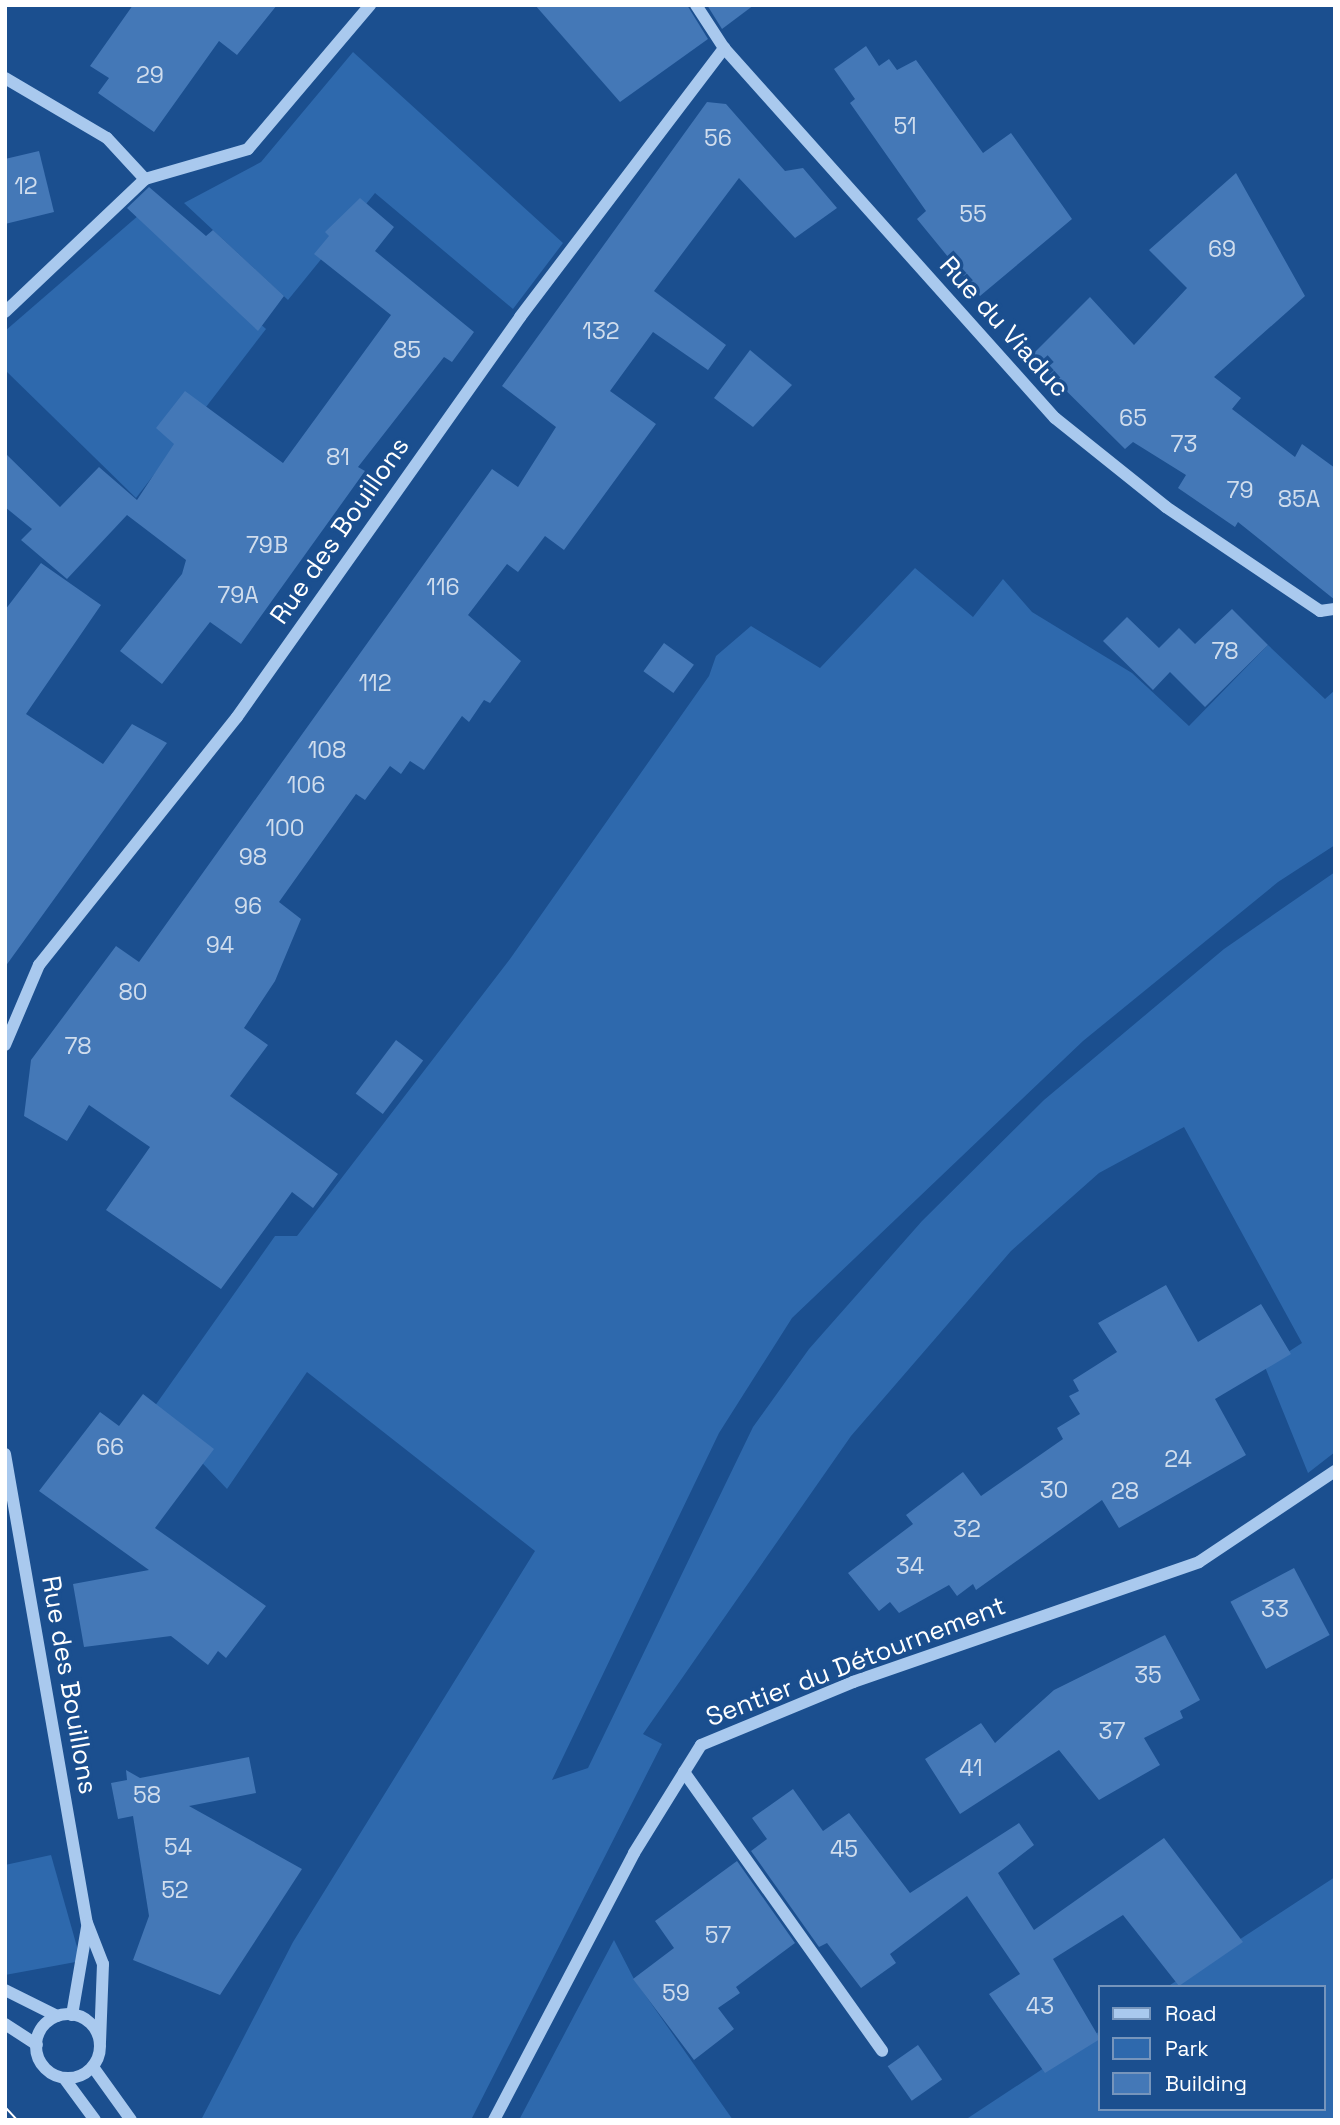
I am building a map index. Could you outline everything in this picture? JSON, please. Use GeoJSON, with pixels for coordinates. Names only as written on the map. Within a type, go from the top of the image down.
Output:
{"type":"FeatureCollection","features":[{"type":"Feature","properties":{"kind":"street"},"geometry":{"type":"LineString","coordinates":[[5,312],[145,178],[248,149],[370,5]]}},
{"type":"Feature","properties":{"kind":"street","name":"Rue du Viaduc"},"geometry":{"type":"LineString","coordinates":[[696,5],[724,48],[1055,418],[1166,507],[1320,611],[1335,608]]}},
{"type":"Feature","properties":{"kind":"street","name":"Rue des Bouillons"},"geometry":{"type":"LineString","coordinates":[[5,1045],[39,965],[237,717],[520,317],[724,48]]}},
{"type":"Feature","properties":{"kind":"street"},"geometry":{"type":"LineString","coordinates":[[5,78],[107,138],[145,178]]}},
{"type":"Feature","properties":{"kind":"street","name":"Rue des Bouillons"},"geometry":{"type":"LineString","coordinates":[[5,1454],[87,1923],[103,1964],[100,2042]]}},
{"type":"Feature","properties":{"kind":"street","name":"Sentier du Détournement"},"geometry":{"type":"LineString","coordinates":[[494,2120],[701,1745],[853,1682],[1199,1562],[1335,1471]]}},
{"type":"Feature","properties":{"kind":"street"},"geometry":{"type":"LineString","coordinates":[[684,1772],[882,2052]]}},
{"type":"Feature","properties":{"kind":"street","name":"Rue des Bouillons"},"geometry":{"type":"LineString","coordinates":[[72,2015],[87,1923]]}},
{"type":"Feature","properties":{"kind":"street"},"geometry":{"type":"LineString","coordinates":[[5,1990],[57,2016],[72,2015],[95,2028],[100,2042],[93,2067]]}},
{"type":"Feature","properties":{"kind":"street"},"geometry":{"type":"LineString","coordinates":[[57,2016],[42,2029],[37,2045],[45,2068],[64,2078],[95,2120]]}},
{"type":"Feature","properties":{"kind":"street"},"geometry":{"type":"LineString","coordinates":[[5,2024],[37,2045]]}},
{"type":"Feature","properties":{"kind":"street"},"geometry":{"type":"LineString","coordinates":[[64,2078],[93,2067]]}},
{"type":"Feature","properties":{"kind":"street"},"geometry":{"type":"LineString","coordinates":[[93,2067],[131,2120]]}},
{"type":"Feature","properties":{"kind":"green space"},"geometry":{"type":"Polygon","coordinates":[[[353,52],[563,243],[513,309],[375,193],[288,300],[184,203],[261,162],[353,52]]]}},
{"type":"Feature","properties":{"kind":"green space"},"geometry":{"type":"Polygon","coordinates":[[[139,215],[266,329],[136,498],[5,370],[5,331],[139,215]]]}},
{"type":"Feature","properties":{"kind":"green space"},"geometry":{"type":"Polygon","coordinates":[[[915,568],[973,617],[1003,579],[1032,612],[1132,673],[1189,726],[1268,645],[1325,699],[1335,690],[1335,845],[1278,882],[1083,1041],[792,1318],[719,1433],[552,1780],[588,1768],[753,1427],[809,1349],[922,1221],[1044,1100],[1224,949],[1335,872],[1335,1452],[1308,1473],[1265,1367],[1302,1343],[1184,1127],[1099,1173],[1011,1251],[851,1436],[643,1734],[662,1744],[471,2120],[201,2120],[293,1942],[535,1551],[307,1372],[227,1489],[152,1410],[275,1236],[297,1236],[510,959],[709,676],[716,656],[751,626],[820,668],[915,568]]]}},
{"type":"Feature","properties":{"kind":"green space"},"geometry":{"type":"Polygon","coordinates":[[[51,1855],[81,1961],[5,1975],[5,1865],[51,1855]]]}},
{"type":"Feature","properties":{"kind":"green space"},"geometry":{"type":"Polygon","coordinates":[[[1335,1877],[1335,2120],[965,2120],[1098,2032],[1098,2111],[1326,2111],[1326,1985],[1170,1985],[1335,1877]]]}},
{"type":"Feature","properties":{"kind":"green space"},"geometry":{"type":"Polygon","coordinates":[[[614,1940],[634,1979],[733,2120],[519,2120],[614,1940]]]}},
{"type":"Feature","properties":{"kind":"building"},"geometry":{"type":"Polygon","coordinates":[[[133,5],[277,5],[237,55],[219,41],[154,132],[98,93],[109,78],[90,66],[133,5]]]}},
{"type":"Feature","properties":{"kind":"building"},"geometry":{"type":"Polygon","coordinates":[[[535,5],[687,5],[708,39],[620,102],[535,5]]]}},
{"type":"Feature","properties":{"kind":"building"},"geometry":{"type":"Polygon","coordinates":[[[707,5],[754,5],[722,29],[707,5]]]}},
{"type":"Feature","properties":{"kind":"building"},"geometry":{"type":"Polygon","coordinates":[[[866,46],[879,66],[889,59],[897,70],[916,60],[983,153],[1011,133],[1072,219],[980,296],[917,219],[926,211],[850,103],[855,99],[834,69],[866,46]]]}},
{"type":"Feature","properties":{"kind":"building"},"geometry":{"type":"Polygon","coordinates":[[[707,102],[726,104],[785,171],[803,168],[837,208],[795,238],[739,178],[654,291],[726,345],[708,370],[653,332],[610,391],[656,424],[564,550],[545,536],[518,572],[507,564],[468,615],[521,661],[490,703],[484,700],[469,722],[462,716],[424,770],[410,761],[401,774],[390,766],[365,800],[356,794],[279,902],[301,919],[275,981],[244,1028],[268,1045],[230,1096],[338,1174],[313,1208],[292,1192],[221,1289],[106,1210],[150,1147],[89,1105],[67,1141],[24,1116],[31,1060],[116,946],[139,962],[492,469],[518,487],[556,427],[502,386],[707,102]]]}},
{"type":"Feature","properties":{"kind":"building"},"geometry":{"type":"Polygon","coordinates":[[[39,151],[54,212],[5,224],[5,159],[39,151]]]}},
{"type":"Feature","properties":{"kind":"building"},"geometry":{"type":"Polygon","coordinates":[[[1236,173],[1305,296],[1214,377],[1241,398],[1232,409],[1295,457],[1302,444],[1335,468],[1335,600],[1238,522],[1235,527],[1178,488],[1186,475],[1133,442],[1125,449],[1031,356],[1090,297],[1134,345],[1187,288],[1149,250],[1236,173]]]}},
{"type":"Feature","properties":{"kind":"building"},"geometry":{"type":"Polygon","coordinates":[[[149,187],[206,236],[213,230],[284,296],[258,331],[127,208],[149,187]]]}},
{"type":"Feature","properties":{"kind":"building"},"geometry":{"type":"Polygon","coordinates":[[[360,198],[394,227],[375,251],[474,332],[452,362],[444,357],[358,467],[365,471],[241,644],[210,622],[162,684],[120,651],[182,574],[186,560],[127,515],[67,579],[21,540],[32,529],[5,507],[5,453],[60,507],[99,467],[137,500],[174,444],[156,428],[185,391],[283,463],[391,315],[314,254],[329,236],[325,232],[360,198]]]}},
{"type":"Feature","properties":{"kind":"building"},"geometry":{"type":"Polygon","coordinates":[[[750,350],[792,385],[753,427],[714,398],[750,350]]]}},
{"type":"Feature","properties":{"kind":"building"},"geometry":{"type":"Polygon","coordinates":[[[41,563],[101,605],[26,714],[103,764],[132,724],[167,743],[5,967],[5,610],[41,563]]]}},
{"type":"Feature","properties":{"kind":"building"},"geometry":{"type":"Polygon","coordinates":[[[1232,609],[1268,645],[1205,707],[1170,672],[1153,690],[1103,641],[1127,617],[1159,648],[1179,628],[1195,644],[1232,609]]]}},
{"type":"Feature","properties":{"kind":"building"},"geometry":{"type":"Polygon","coordinates":[[[664,643],[694,665],[673,693],[643,671],[664,643]]]}},
{"type":"Feature","properties":{"kind":"building"},"geometry":{"type":"Polygon","coordinates":[[[396,1040],[423,1060],[383,1114],[356,1094],[396,1040]]]}},
{"type":"Feature","properties":{"kind":"building"},"geometry":{"type":"Polygon","coordinates":[[[1166,1285],[1198,1342],[1261,1304],[1291,1354],[1215,1399],[1246,1455],[1119,1528],[1102,1500],[976,1590],[973,1584],[957,1596],[949,1585],[899,1613],[890,1602],[879,1611],[848,1573],[913,1524],[906,1515],[963,1472],[981,1496],[1063,1439],[1057,1428],[1080,1414],[1069,1396],[1079,1391],[1073,1380],[1117,1352],[1098,1323],[1166,1285]]]}},
{"type":"Feature","properties":{"kind":"building"},"geometry":{"type":"Polygon","coordinates":[[[143,1394],[214,1449],[155,1528],[266,1606],[226,1658],[218,1651],[208,1665],[171,1636],[84,1647],[73,1584],[149,1570],[39,1491],[100,1412],[119,1426],[143,1394]]]}},
{"type":"Feature","properties":{"kind":"building"},"geometry":{"type":"Polygon","coordinates":[[[1294,1568],[1330,1635],[1266,1669],[1230,1602],[1294,1568]]]}},
{"type":"Feature","properties":{"kind":"building"},"geometry":{"type":"Polygon","coordinates":[[[1165,1635],[1200,1700],[1180,1711],[1183,1718],[1144,1738],[1160,1765],[1099,1800],[1059,1750],[960,1814],[925,1759],[981,1723],[995,1743],[1054,1690],[1165,1635]]]}},
{"type":"Feature","properties":{"kind":"building"},"geometry":{"type":"Polygon","coordinates":[[[249,1757],[256,1793],[189,1806],[302,1869],[220,1995],[133,1960],[149,1916],[133,1816],[118,1819],[111,1783],[127,1780],[126,1770],[140,1778],[249,1757]]]}},
{"type":"Feature","properties":{"kind":"building"},"geometry":{"type":"Polygon","coordinates":[[[793,1789],[823,1831],[849,1813],[910,1893],[1019,1823],[1034,1845],[998,1873],[1034,1930],[1164,1838],[1243,1942],[1178,1985],[1123,1915],[1053,1959],[1098,2036],[1098,2040],[1045,2073],[989,1994],[1020,1974],[967,1896],[890,1954],[896,1963],[861,1988],[827,1943],[819,1947],[751,1851],[767,1839],[752,1818],[793,1789]]]}},
{"type":"Feature","properties":{"kind":"building"},"geometry":{"type":"Polygon","coordinates":[[[737,1861],[795,1943],[736,1987],[740,1993],[718,2008],[734,2029],[694,2060],[633,1979],[674,1948],[655,1921],[737,1861]]]}},
{"type":"Feature","properties":{"kind":"building"},"geometry":{"type":"Polygon","coordinates":[[[918,2045],[942,2079],[912,2101],[888,2066],[918,2045]]]}},
{"type":"Feature","properties":{"kind":"tram line"},"geometry":{"type":"LineString","coordinates":[[5,2107],[17,2120]]}}]}
